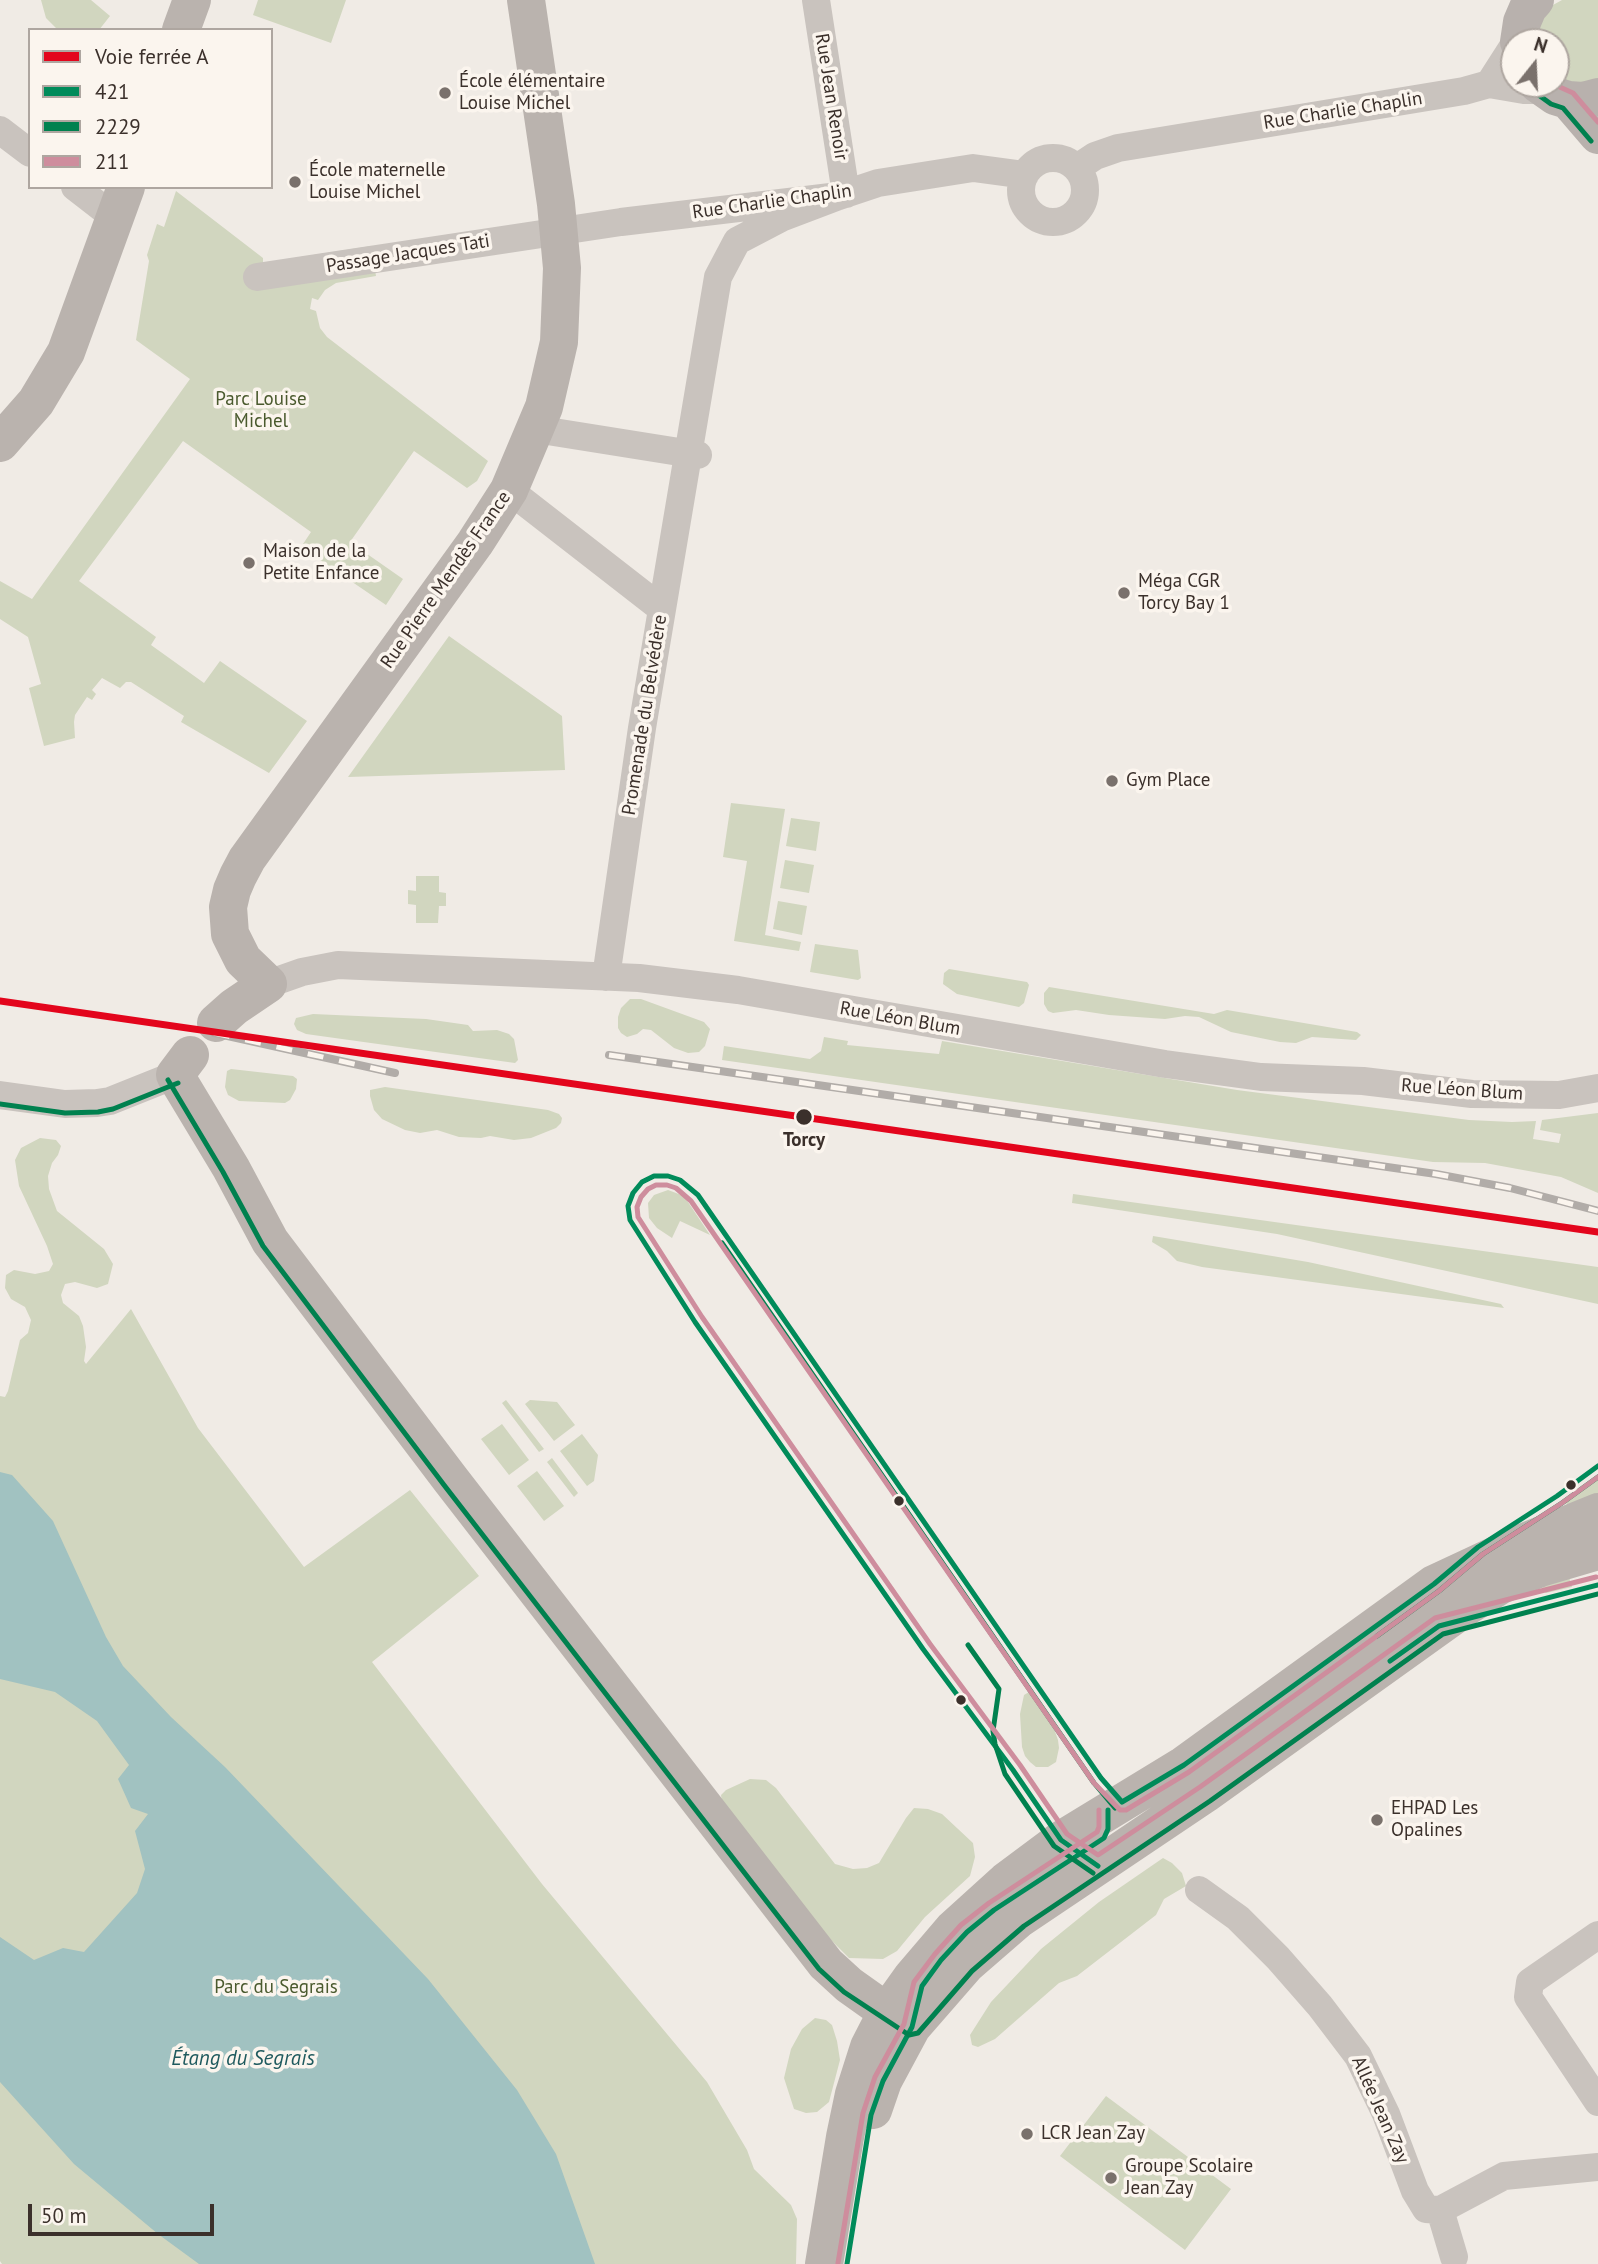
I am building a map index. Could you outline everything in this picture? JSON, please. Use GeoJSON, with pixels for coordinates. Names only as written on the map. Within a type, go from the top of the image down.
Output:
{"type":"FeatureCollection","features":[{"type":"Feature","properties":{"kind":"main road"},"geometry":{"type":"LineString","coordinates":[[1520,28],[1528,8],[1535,0]]}},
{"type":"Feature","properties":{"kind":"main road"},"geometry":{"type":"LineString","coordinates":[[1566,98],[1598,135]]}},
{"type":"Feature","properties":{"kind":"street"},"geometry":{"type":"LineString","coordinates":[[182,28],[192,0]]}},
{"type":"Feature","properties":{"kind":"street","name":"Rue Pierre Mendès France"},"geometry":{"type":"LineString","coordinates":[[268,984],[243,960],[230,934],[228,907],[238,876],[247,859],[475,543],[509,490],[535,429],[551,380],[559,342],[562,268],[526,0]]}},
{"type":"Feature","properties":{"kind":"street","name":"Rue Jean Renoir"},"geometry":{"type":"LineString","coordinates":[[816,0],[843,195]]}},
{"type":"Feature","properties":{"kind":"street"},"geometry":{"type":"LineString","coordinates":[[1489,84],[1500,68]]}},
{"type":"Feature","properties":{"kind":"street","name":"Rue Charlie Chaplin"},"geometry":{"type":"LineString","coordinates":[[1077,168],[1095,156],[1118,148],[1464,91],[1489,84],[1500,86]]}},
{"type":"Feature","properties":{"kind":"street"},"geometry":{"type":"LineString","coordinates":[[0,130],[28,151]]}},
{"type":"Feature","properties":{"kind":"street"},"geometry":{"type":"LineString","coordinates":[[1049,158],[1069,162],[1077,168],[1085,184],[1079,210],[1062,221],[1043,220],[1027,209],[1021,191],[1025,175],[1039,161],[1049,158]]}},
{"type":"Feature","properties":{"kind":"street","name":"Rue Charlie Chaplin"},"geometry":{"type":"LineString","coordinates":[[559,232],[843,195],[878,183],[973,168],[1025,175]]}},
{"type":"Feature","properties":{"kind":"street"},"geometry":{"type":"LineString","coordinates":[[0,443],[36,402],[66,352],[121,203],[81,189]]}},
{"type":"Feature","properties":{"kind":"street","name":"Promenade du Belvédère"},"geometry":{"type":"LineString","coordinates":[[606,976],[662,609],[693,454],[718,276],[737,240],[781,218],[843,195]]}},
{"type":"Feature","properties":{"kind":"street","name":"Passage Jacques Tati"},"geometry":{"type":"LineString","coordinates":[[257,277],[559,232]]}},
{"type":"Feature","properties":{"kind":"street"},"geometry":{"type":"LineString","coordinates":[[535,429],[693,454]]}},
{"type":"Feature","properties":{"kind":"street"},"geometry":{"type":"LineString","coordinates":[[509,490],[662,609]]}},
{"type":"Feature","properties":{"kind":"street","name":"Rue Léon Blum"},"geometry":{"type":"LineString","coordinates":[[216,1023],[268,984],[295,974],[338,965],[606,976],[738,990],[1261,1077],[1363,1082],[1472,1094],[1559,1095],[1598,1088]]}},
{"type":"Feature","properties":{"kind":"street"},"geometry":{"type":"LineString","coordinates":[[0,1094],[65,1104],[110,1101],[182,1065],[231,1168],[270,1241],[826,1964],[849,1985],[899,2020]]}},
{"type":"Feature","properties":{"kind":"street"},"geometry":{"type":"LineString","coordinates":[[847,2264],[871,2115],[899,2020],[928,1957],[953,1929],[996,1888],[1061,1840],[1184,1765],[1434,1584],[1512,1546],[1598,1512]]}},
{"type":"Feature","properties":{"kind":"street"},"geometry":{"type":"LineString","coordinates":[[824,2264],[837,2176],[854,2094],[869,2047],[1019,1919],[1205,1794],[1465,1607],[1501,1585],[1540,1568],[1598,1551]]}},
{"type":"Feature","properties":{"kind":"street","name":"Allée Jean Zay"},"geometry":{"type":"LineString","coordinates":[[1199,1890],[1238,1918],[1278,1958],[1320,2006],[1358,2056],[1386,2114],[1415,2191],[1426,2208],[1440,2210]]}},
{"type":"Feature","properties":{"kind":"street"},"geometry":{"type":"LineString","coordinates":[[1598,1935],[1530,1982],[1528,1997],[1598,2102]]}},
{"type":"Feature","properties":{"kind":"street"},"geometry":{"type":"LineString","coordinates":[[1454,2257],[1440,2210],[1504,2176],[1598,2167]]}},
{"type":"Feature","properties":{"kind":"green space"},"geometry":{"type":"Polygon","coordinates":[[[41,0],[91,0],[110,16],[101,28],[56,28],[46,18],[41,0]]]}},
{"type":"Feature","properties":{"kind":"green space"},"geometry":{"type":"Polygon","coordinates":[[[258,0],[346,0],[331,43],[253,15],[258,0]]]}},
{"type":"Feature","properties":{"kind":"green space"},"geometry":{"type":"Polygon","coordinates":[[[1562,0],[1598,0],[1598,82],[1588,85],[1570,82],[1570,28],[1537,28],[1553,5],[1562,0]]]}},
{"type":"Feature","properties":{"kind":"green space","name":"Parc Louise Michel"},"geometry":{"type":"Polygon","coordinates":[[[176,191],[263,258],[263,263],[371,246],[376,276],[336,283],[325,290],[318,300],[312,298],[310,309],[316,311],[320,328],[327,337],[488,461],[477,481],[467,488],[414,451],[350,542],[403,579],[386,605],[301,547],[311,532],[183,441],[79,581],[156,637],[151,645],[204,683],[220,661],[307,721],[269,773],[181,722],[184,716],[131,682],[126,682],[120,688],[102,678],[92,690],[96,694],[92,700],[87,697],[75,715],[75,738],[44,746],[29,688],[41,684],[28,637],[0,619],[0,581],[32,599],[190,379],[136,340],[149,261],[147,255],[157,224],[164,227],[176,191]]]}},
{"type":"Feature","properties":{"kind":"green space"},"geometry":{"type":"Polygon","coordinates":[[[449,636],[562,716],[565,770],[348,777],[449,636]]]}},
{"type":"Feature","properties":{"kind":"green space"},"geometry":{"type":"Polygon","coordinates":[[[731,803],[785,809],[765,935],[801,942],[799,951],[734,941],[747,861],[723,857],[731,803]]]}},
{"type":"Feature","properties":{"kind":"green space"},"geometry":{"type":"Polygon","coordinates":[[[791,818],[820,822],[816,851],[786,846],[791,818]]]}},
{"type":"Feature","properties":{"kind":"green space"},"geometry":{"type":"Polygon","coordinates":[[[785,860],[814,865],[809,893],[780,888],[785,860]]]}},
{"type":"Feature","properties":{"kind":"green space"},"geometry":{"type":"Polygon","coordinates":[[[416,876],[439,876],[439,892],[446,893],[446,906],[439,906],[438,923],[416,923],[416,905],[408,904],[408,890],[416,891],[416,876]]]}},
{"type":"Feature","properties":{"kind":"green space"},"geometry":{"type":"Polygon","coordinates":[[[778,901],[807,906],[802,935],[773,929],[778,901]]]}},
{"type":"Feature","properties":{"kind":"green space"},"geometry":{"type":"Polygon","coordinates":[[[815,944],[858,950],[861,978],[858,980],[810,972],[815,944]]]}},
{"type":"Feature","properties":{"kind":"green space"},"geometry":{"type":"Polygon","coordinates":[[[949,969],[1027,982],[1029,985],[1024,1003],[1019,1007],[957,994],[943,984],[944,973],[949,969]]]}},
{"type":"Feature","properties":{"kind":"green space"},"geometry":{"type":"Polygon","coordinates":[[[1049,987],[1214,1014],[1227,1010],[1357,1032],[1361,1035],[1356,1040],[1312,1037],[1296,1043],[1280,1042],[1231,1032],[1199,1017],[1165,1019],[1076,1010],[1053,1013],[1048,1011],[1044,1004],[1044,993],[1049,987]]]}},
{"type":"Feature","properties":{"kind":"green space"},"geometry":{"type":"Polygon","coordinates":[[[630,999],[641,999],[704,1022],[710,1029],[705,1046],[699,1052],[688,1053],[674,1048],[651,1030],[643,1029],[627,1037],[618,1028],[618,1017],[621,1008],[630,999]]]}},
{"type":"Feature","properties":{"kind":"green space"},"geometry":{"type":"Polygon","coordinates":[[[313,1014],[426,1019],[468,1025],[473,1031],[497,1030],[514,1039],[518,1060],[515,1063],[306,1034],[297,1030],[294,1024],[296,1018],[313,1014]]]}},
{"type":"Feature","properties":{"kind":"green space"},"geometry":{"type":"Polygon","coordinates":[[[824,1037],[848,1041],[847,1045],[939,1054],[942,1041],[1237,1090],[1469,1120],[1536,1121],[1533,1139],[1559,1143],[1561,1134],[1540,1130],[1542,1120],[1598,1113],[1598,1193],[1561,1177],[1485,1163],[1433,1162],[722,1060],[724,1046],[810,1059],[821,1051],[824,1037]]]}},
{"type":"Feature","properties":{"kind":"green space"},"geometry":{"type":"Polygon","coordinates":[[[231,1069],[293,1076],[297,1079],[296,1089],[285,1103],[239,1101],[228,1095],[225,1087],[227,1071],[231,1069]]]}},
{"type":"Feature","properties":{"kind":"green space"},"geometry":{"type":"Polygon","coordinates":[[[385,1087],[548,1110],[562,1118],[556,1128],[531,1138],[514,1140],[490,1136],[459,1137],[437,1130],[420,1133],[405,1130],[382,1119],[374,1110],[370,1090],[385,1087]]]}},
{"type":"Feature","properties":{"kind":"green space","name":"Parc du Segrais"},"geometry":{"type":"Polygon","coordinates":[[[40,1138],[56,1140],[61,1146],[48,1176],[49,1189],[57,1211],[104,1249],[113,1264],[108,1284],[97,1288],[75,1282],[65,1284],[61,1295],[63,1303],[79,1316],[83,1326],[86,1364],[131,1309],[198,1428],[304,1567],[410,1490],[479,1576],[372,1662],[542,1884],[707,2082],[747,2150],[754,2169],[791,2205],[797,2219],[796,2264],[2,2264],[0,1396],[5,1397],[8,1391],[20,1340],[28,1333],[31,1320],[25,1307],[11,1299],[5,1288],[6,1275],[14,1270],[35,1274],[49,1271],[53,1264],[19,1186],[15,1160],[21,1148],[40,1138]]]}},
{"type":"Feature","properties":{"kind":"green space"},"geometry":{"type":"Polygon","coordinates":[[[668,1190],[684,1196],[710,1235],[680,1221],[672,1238],[657,1228],[649,1218],[648,1203],[654,1195],[668,1190]]]}},
{"type":"Feature","properties":{"kind":"green space"},"geometry":{"type":"Polygon","coordinates":[[[1073,1194],[1598,1267],[1598,1304],[1277,1234],[1072,1203],[1073,1194]]]}},
{"type":"Feature","properties":{"kind":"green space"},"geometry":{"type":"Polygon","coordinates":[[[1153,1236],[1308,1262],[1501,1304],[1504,1308],[1202,1267],[1177,1261],[1152,1242],[1153,1236]]]}},
{"type":"Feature","properties":{"kind":"green space"},"geometry":{"type":"Polygon","coordinates":[[[506,1400],[544,1449],[539,1452],[502,1403],[506,1400]]]}},
{"type":"Feature","properties":{"kind":"green space"},"geometry":{"type":"Polygon","coordinates":[[[530,1400],[557,1402],[575,1425],[554,1441],[525,1404],[530,1400]]]}},
{"type":"Feature","properties":{"kind":"green space"},"geometry":{"type":"Polygon","coordinates":[[[502,1424],[529,1460],[509,1475],[481,1439],[502,1424]]]}},
{"type":"Feature","properties":{"kind":"green space"},"geometry":{"type":"Polygon","coordinates":[[[582,1434],[598,1455],[594,1481],[587,1486],[560,1451],[582,1434]]]}},
{"type":"Feature","properties":{"kind":"green space"},"geometry":{"type":"Polygon","coordinates":[[[552,1458],[578,1493],[574,1497],[547,1462],[552,1458]]]}},
{"type":"Feature","properties":{"kind":"green space"},"geometry":{"type":"Polygon","coordinates":[[[537,1471],[564,1506],[544,1521],[517,1486],[537,1471]]]}},
{"type":"Feature","properties":{"kind":"green space"},"geometry":{"type":"Polygon","coordinates":[[[1598,1477],[1598,1503],[1570,1516],[1565,1499],[1598,1477]]]}},
{"type":"Feature","properties":{"kind":"green space"},"geometry":{"type":"Polygon","coordinates":[[[1568,1574],[1572,1587],[1546,1593],[1542,1591],[1543,1586],[1568,1574]]]}},
{"type":"Feature","properties":{"kind":"green space"},"geometry":{"type":"Polygon","coordinates":[[[1029,1692],[1053,1726],[1058,1740],[1056,1762],[1048,1767],[1036,1767],[1025,1756],[1022,1747],[1020,1714],[1024,1695],[1029,1692]]]}},
{"type":"Feature","properties":{"kind":"green space"},"geometry":{"type":"Polygon","coordinates":[[[750,1779],[766,1780],[776,1788],[835,1864],[853,1869],[867,1868],[879,1863],[914,1808],[942,1814],[973,1843],[975,1857],[970,1876],[925,1917],[897,1951],[883,1959],[849,1958],[828,1937],[722,1802],[721,1795],[726,1790],[750,1779]]]}},
{"type":"Feature","properties":{"kind":"green space"},"geometry":{"type":"Polygon","coordinates":[[[1163,1858],[1182,1873],[1186,1886],[1164,1899],[1156,1915],[1077,1976],[1059,1983],[995,2039],[978,2047],[972,2045],[970,2035],[991,2002],[1041,1949],[1099,1902],[1163,1858]]]}},
{"type":"Feature","properties":{"kind":"green space"},"geometry":{"type":"Polygon","coordinates":[[[815,2018],[826,2020],[832,2025],[840,2060],[829,2102],[817,2112],[806,2113],[794,2109],[784,2078],[791,2049],[802,2029],[815,2018]]]}},
{"type":"Feature","properties":{"kind":"green space"},"geometry":{"type":"Polygon","coordinates":[[[1106,2096],[1231,2189],[1185,2250],[1060,2156],[1106,2096]]]}},
{"type":"Feature","properties":{"kind":"water","name":"Étang du Segrais"},"geometry":{"type":"Polygon","coordinates":[[[0,1472],[12,1475],[53,1521],[106,1637],[123,1666],[171,1717],[225,1767],[428,1979],[517,2090],[556,2154],[595,2264],[199,2264],[158,2234],[74,2164],[0,2082],[0,1937],[34,1960],[63,1948],[84,1952],[137,1893],[145,1869],[135,1831],[148,1814],[131,1808],[118,1779],[129,1765],[97,1721],[55,1692],[0,1679],[0,1472]]]}},
{"type":"Feature","properties":{"kind":"railway"},"geometry":{"type":"LineString","coordinates":[[214,1033],[395,1073]]}},
{"type":"Feature","properties":{"kind":"railway"},"geometry":{"type":"LineString","coordinates":[[609,1055],[1436,1174],[1510,1188],[1598,1211]]}},
{"type":"Feature","properties":{"kind":"rail line","name":"A"},"geometry":{"type":"LineString","coordinates":[[0,1001],[1598,1232]]}},
{"type":"Feature","properties":{"kind":"transit line","name":"211"},"geometry":{"type":"LineString","coordinates":[[1570,92],[1598,122]]}},
{"type":"Feature","properties":{"kind":"transit line","name":"2229"},"geometry":{"type":"LineString","coordinates":[[1543,98],[1563,108],[1591,141]]}},
{"type":"Feature","properties":{"kind":"transit line","name":"2229"},"geometry":{"type":"LineString","coordinates":[[168,1080],[263,1246],[444,1485],[819,1969],[844,1992],[909,2035],[918,2033],[972,1971],[1024,1926],[1210,1801],[1443,1634],[1598,1594]]}},
{"type":"Feature","properties":{"kind":"transit line","name":"2229"},"geometry":{"type":"LineString","coordinates":[[0,1104],[65,1113],[98,1112],[113,1109],[178,1083]]}},
{"type":"Feature","properties":{"kind":"transit line","name":"421"},"geometry":{"type":"LineString","coordinates":[[1098,1866],[1061,1840],[923,1649],[695,1322],[630,1220],[628,1206],[633,1193],[642,1182],[654,1176],[668,1176],[680,1180],[698,1195],[1101,1778],[1122,1802]]}},
{"type":"Feature","properties":{"kind":"transit line","name":"211"},"geometry":{"type":"LineString","coordinates":[[1596,1577],[1435,1618],[1200,1787],[1098,1855],[1067,1834],[1020,1765],[930,1644],[702,1317],[638,1217],[637,1207],[641,1197],[656,1185],[676,1188],[691,1201],[1094,1783],[1120,1810],[1126,1810],[1189,1772],[1439,1591],[1483,1554],[1598,1477]]}},
{"type":"Feature","properties":{"kind":"transit line","name":"2229"},"geometry":{"type":"LineString","coordinates":[[722,1243],[1094,1783],[1115,1808]]}},
{"type":"Feature","properties":{"kind":"transit line","name":"421"},"geometry":{"type":"LineString","coordinates":[[1122,1802],[1184,1765],[1434,1584],[1478,1547],[1598,1466]]}},
{"type":"Feature","properties":{"kind":"transit line","name":"2229"},"geometry":{"type":"LineString","coordinates":[[1377,1636],[1439,1591],[1483,1554],[1598,1477]]}},
{"type":"Feature","properties":{"kind":"transit line","name":"421"},"geometry":{"type":"LineString","coordinates":[[1390,1661],[1439,1626],[1598,1585]]}},
{"type":"Feature","properties":{"kind":"transit line","name":"2229"},"geometry":{"type":"LineString","coordinates":[[968,1645],[999,1689],[993,1731],[1005,1774],[1054,1846],[1093,1873]]}},
{"type":"Feature","properties":{"kind":"transit line","name":"211"},"geometry":{"type":"LineString","coordinates":[[838,2263],[863,2113],[875,2077],[904,2024],[914,1982],[961,1925],[989,1903],[1097,1832],[1099,1810]]}},
{"type":"Feature","properties":{"kind":"transit line","name":"421"},"geometry":{"type":"LineString","coordinates":[[847,2264],[871,2115],[883,2081],[912,2027],[922,1986],[967,1932],[994,1910],[1104,1838],[1108,1829],[1108,1810]]}},
{"type":"Feature","properties":{"kind":"place","name":"École élémentaire Louise Michel"},"geometry":{"type":"Point","coordinates":[445,93]}},
{"type":"Feature","properties":{"kind":"place","name":"École maternelle Louise Michel"},"geometry":{"type":"Point","coordinates":[295,182]}},
{"type":"Feature","properties":{"kind":"place","name":"Maison de la Petite Enfance"},"geometry":{"type":"Point","coordinates":[249,563]}},
{"type":"Feature","properties":{"kind":"place","name":"Méga CGR Torcy Bay 1"},"geometry":{"type":"Point","coordinates":[1124,593]}},
{"type":"Feature","properties":{"kind":"place","name":"Gym Place"},"geometry":{"type":"Point","coordinates":[1112,781]}},
{"type":"Feature","properties":{"kind":"place","name":"Torcy"},"geometry":{"type":"Point","coordinates":[804,1117]}},
{"type":"Feature","properties":{"kind":"place","name":"EHPAD Les Opalines"},"geometry":{"type":"Point","coordinates":[1377,1820]}},
{"type":"Feature","properties":{"kind":"place","name":"LCR Jean Zay"},"geometry":{"type":"Point","coordinates":[1027,2134]}},
{"type":"Feature","properties":{"kind":"place","name":"Groupe Scolaire Jean Zay"},"geometry":{"type":"Point","coordinates":[1111,2178]}}]}
